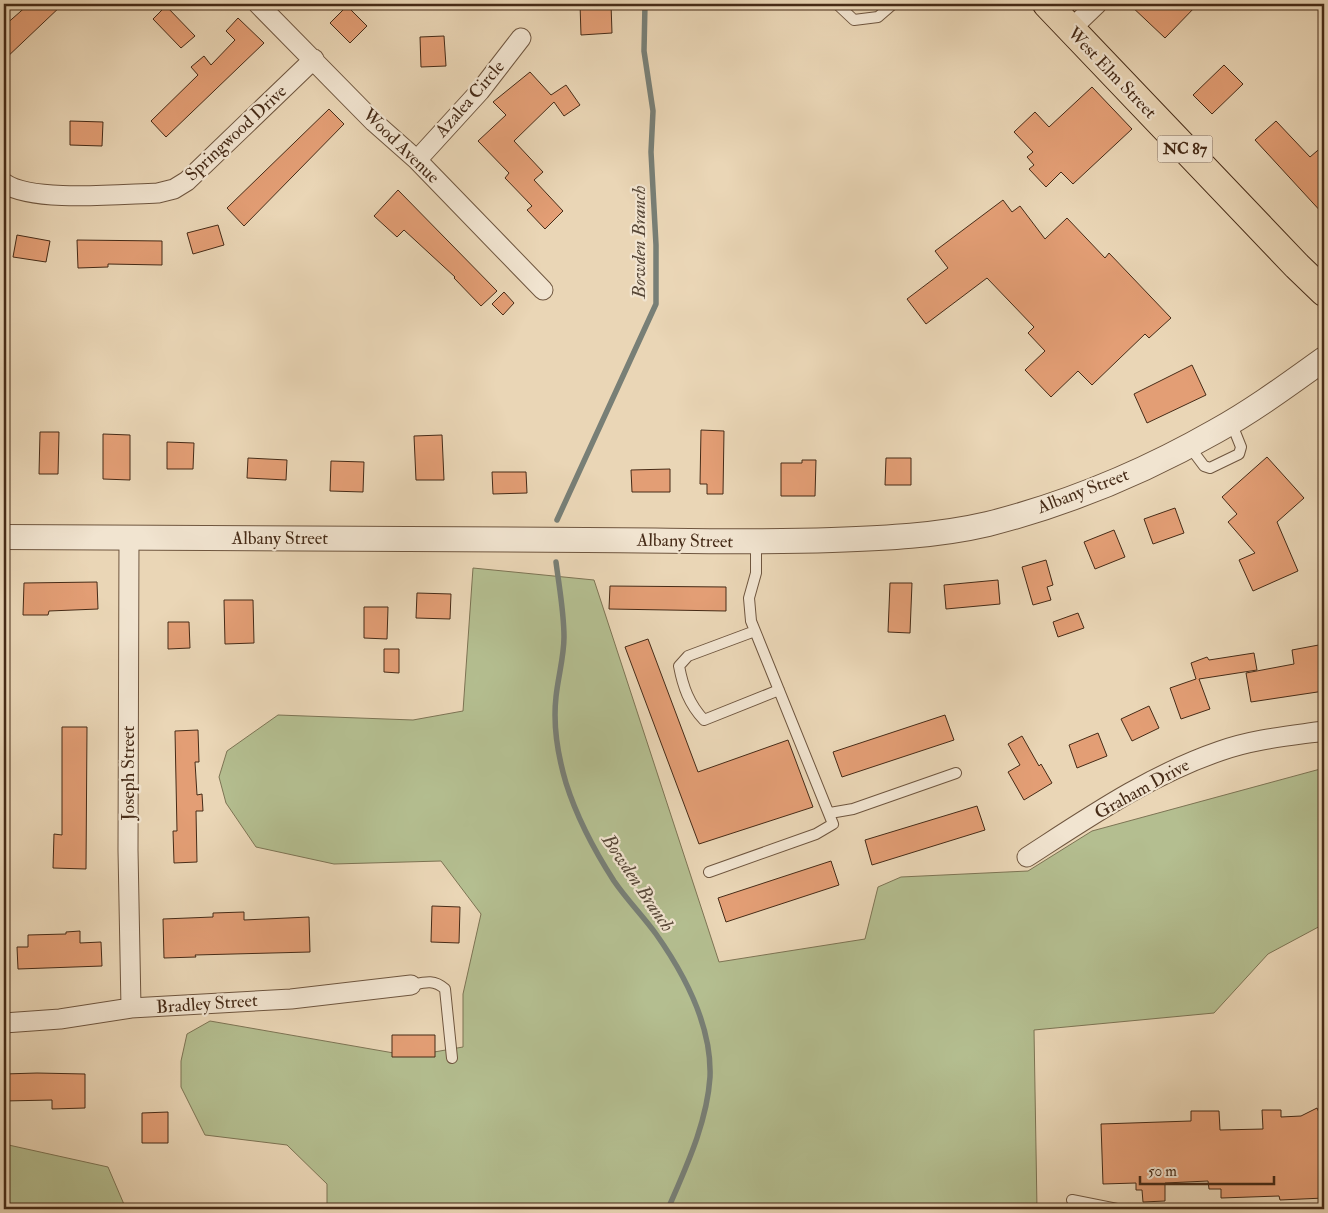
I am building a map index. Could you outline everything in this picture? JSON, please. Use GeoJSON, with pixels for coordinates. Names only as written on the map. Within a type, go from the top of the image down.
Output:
{"type":"FeatureCollection","features":[{"type":"Feature","properties":{"kind":"highway","name":"West Elm Street"},"geometry":{"type":"LineString","coordinates":[[1047,4],[1290,259],[1324,292]]}},
{"type":"Feature","properties":{"kind":"street","name":"Wood Avenue"},"geometry":{"type":"LineString","coordinates":[[258,4],[374,122],[417,160],[544,290]]}},
{"type":"Feature","properties":{"kind":"street"},"geometry":{"type":"LineString","coordinates":[[1071,29],[1097,4]]}},
{"type":"Feature","properties":{"kind":"street","name":"Azalea Circle"},"geometry":{"type":"LineString","coordinates":[[417,160],[480,91],[521,38]]}},
{"type":"Feature","properties":{"kind":"street","name":"Springwood Drive"},"geometry":{"type":"LineString","coordinates":[[4,183],[13,189],[39,195],[158,193],[174,189],[187,181],[314,59]]}},
{"type":"Feature","properties":{"kind":"street","name":"Albany Street"},"geometry":{"type":"LineString","coordinates":[[4,537],[756,543],[889,538],[938,533],[986,524],[1033,511],[1103,485],[1189,446],[1269,399],[1324,359]]}},
{"type":"Feature","properties":{"kind":"street","name":"Joseph Street"},"geometry":{"type":"LineString","coordinates":[[129,537],[128,850],[130,1008]]}},
{"type":"Feature","properties":{"kind":"street","name":"Graham Drive"},"geometry":{"type":"LineString","coordinates":[[1028,857],[1117,800],[1171,769],[1222,750],[1245,744],[1324,731]]}},
{"type":"Feature","properties":{"kind":"street","name":"Bradley Street"},"geometry":{"type":"LineString","coordinates":[[4,1023],[60,1019],[130,1008],[291,999],[411,985]]}},
{"type":"Feature","properties":{"kind":"lane"},"geometry":{"type":"LineString","coordinates":[[837,4],[854,20],[878,17],[893,4]]}},
{"type":"Feature","properties":{"kind":"lane"},"geometry":{"type":"LineString","coordinates":[[710,872],[825,830],[833,824],[751,621],[749,598],[756,573],[756,543]]}},
{"type":"Feature","properties":{"kind":"lane"},"geometry":{"type":"LineString","coordinates":[[755,631],[688,656],[678,666],[682,684],[692,707],[704,720],[779,690]]}},
{"type":"Feature","properties":{"kind":"lane"},"geometry":{"type":"LineString","coordinates":[[830,813],[853,809],[956,773]]}},
{"type":"Feature","properties":{"kind":"lane"},"geometry":{"type":"LineString","coordinates":[[411,985],[427,981],[437,982],[445,989],[452,1058]]}},
{"type":"Feature","properties":{"kind":"lane"},"geometry":{"type":"LineString","coordinates":[[1072,1200],[1117,1209]]}},
{"type":"Feature","properties":{"kind":"green space"},"geometry":{"type":"Polygon","coordinates":[[[473,568],[594,580],[719,962],[865,939],[878,887],[901,877],[1028,871],[1092,831],[1324,768],[1324,924],[1268,954],[1214,1013],[1034,1030],[1037,1209],[327,1209],[327,1184],[287,1145],[205,1135],[181,1087],[181,1061],[187,1034],[210,1021],[411,1056],[463,1047],[463,994],[481,914],[441,861],[334,864],[256,847],[226,803],[219,777],[227,751],[278,715],[413,720],[463,711],[473,568]]]}},
{"type":"Feature","properties":{"kind":"green space"},"geometry":{"type":"Polygon","coordinates":[[[4,1144],[108,1167],[126,1209],[4,1209],[4,1144]]]}},
{"type":"Feature","properties":{"kind":"building"},"geometry":{"type":"Polygon","coordinates":[[[29,4],[63,4],[4,60],[4,26],[29,4]]]}},
{"type":"Feature","properties":{"kind":"building"},"geometry":{"type":"Polygon","coordinates":[[[580,4],[611,4],[612,33],[581,35],[580,4]]]}},
{"type":"Feature","properties":{"kind":"building"},"geometry":{"type":"Polygon","coordinates":[[[1129,4],[1198,4],[1165,38],[1129,4]]]}},
{"type":"Feature","properties":{"kind":"building"},"geometry":{"type":"Polygon","coordinates":[[[166,6],[195,36],[181,48],[153,19],[166,6]]]}},
{"type":"Feature","properties":{"kind":"building"},"geometry":{"type":"Polygon","coordinates":[[[347,6],[367,26],[350,43],[330,23],[347,6]]]}},
{"type":"Feature","properties":{"kind":"building"},"geometry":{"type":"Polygon","coordinates":[[[238,18],[264,43],[166,137],[151,121],[198,75],[191,67],[204,56],[211,65],[235,40],[226,31],[238,18]]]}},
{"type":"Feature","properties":{"kind":"building"},"geometry":{"type":"Polygon","coordinates":[[[444,36],[446,66],[421,67],[420,37],[444,36]]]}},
{"type":"Feature","properties":{"kind":"building"},"geometry":{"type":"Polygon","coordinates":[[[1224,65],[1243,84],[1212,114],[1193,95],[1224,65]]]}},
{"type":"Feature","properties":{"kind":"building"},"geometry":{"type":"Polygon","coordinates":[[[530,72],[551,95],[566,85],[580,105],[564,116],[554,102],[514,141],[543,172],[534,180],[563,211],[545,229],[527,210],[532,206],[505,178],[509,173],[478,141],[506,115],[493,102],[530,72]]]}},
{"type":"Feature","properties":{"kind":"building"},"geometry":{"type":"Polygon","coordinates":[[[1092,87],[1132,129],[1073,184],[1061,172],[1046,187],[1029,169],[1034,165],[1027,157],[1033,152],[1014,132],[1035,112],[1049,127],[1092,87]]]}},
{"type":"Feature","properties":{"kind":"building"},"geometry":{"type":"Polygon","coordinates":[[[329,109],[344,124],[244,226],[227,208],[329,109]]]}},
{"type":"Feature","properties":{"kind":"building"},"geometry":{"type":"Polygon","coordinates":[[[70,121],[103,122],[102,146],[70,145],[70,121]]]}},
{"type":"Feature","properties":{"kind":"building"},"geometry":{"type":"Polygon","coordinates":[[[1276,121],[1310,157],[1324,145],[1324,215],[1255,140],[1276,121]]]}},
{"type":"Feature","properties":{"kind":"building"},"geometry":{"type":"Polygon","coordinates":[[[398,190],[497,291],[481,306],[455,277],[404,230],[397,237],[374,216],[398,190]]]}},
{"type":"Feature","properties":{"kind":"building"},"geometry":{"type":"Polygon","coordinates":[[[1003,200],[1012,212],[1020,206],[1045,239],[1067,218],[1105,258],[1109,253],[1171,318],[1149,338],[1145,334],[1092,385],[1078,371],[1051,397],[1025,370],[1045,351],[1028,333],[1034,327],[987,278],[926,324],[907,299],[948,268],[935,251],[1003,200]]]}},
{"type":"Feature","properties":{"kind":"building"},"geometry":{"type":"Polygon","coordinates":[[[218,225],[224,245],[193,254],[187,233],[218,225]]]}},
{"type":"Feature","properties":{"kind":"building"},"geometry":{"type":"Polygon","coordinates":[[[17,235],[50,241],[46,262],[13,257],[17,235]]]}},
{"type":"Feature","properties":{"kind":"building"},"geometry":{"type":"Polygon","coordinates":[[[77,240],[162,241],[162,265],[108,264],[108,267],[78,268],[77,240]]]}},
{"type":"Feature","properties":{"kind":"building"},"geometry":{"type":"Polygon","coordinates":[[[504,292],[514,303],[503,315],[492,304],[504,292]]]}},
{"type":"Feature","properties":{"kind":"building"},"geometry":{"type":"Polygon","coordinates":[[[1192,365],[1206,395],[1147,423],[1134,394],[1192,365]]]}},
{"type":"Feature","properties":{"kind":"building"},"geometry":{"type":"Polygon","coordinates":[[[701,430],[724,431],[723,494],[707,494],[707,484],[700,484],[701,430]]]}},
{"type":"Feature","properties":{"kind":"building"},"geometry":{"type":"Polygon","coordinates":[[[40,432],[59,432],[58,474],[39,474],[40,432]]]}},
{"type":"Feature","properties":{"kind":"building"},"geometry":{"type":"Polygon","coordinates":[[[103,434],[130,435],[130,480],[103,479],[103,434]]]}},
{"type":"Feature","properties":{"kind":"building"},"geometry":{"type":"Polygon","coordinates":[[[442,435],[444,480],[416,480],[414,436],[442,435]]]}},
{"type":"Feature","properties":{"kind":"building"},"geometry":{"type":"Polygon","coordinates":[[[167,442],[194,443],[193,469],[167,469],[167,442]]]}},
{"type":"Feature","properties":{"kind":"building"},"geometry":{"type":"Polygon","coordinates":[[[1267,457],[1304,498],[1277,522],[1298,571],[1253,591],[1239,560],[1255,553],[1228,522],[1237,514],[1222,497],[1267,457]]]}},
{"type":"Feature","properties":{"kind":"building"},"geometry":{"type":"Polygon","coordinates":[[[248,458],[287,460],[286,480],[247,478],[248,458]]]}},
{"type":"Feature","properties":{"kind":"building"},"geometry":{"type":"Polygon","coordinates":[[[886,458],[911,458],[911,485],[885,485],[886,458]]]}},
{"type":"Feature","properties":{"kind":"building"},"geometry":{"type":"Polygon","coordinates":[[[802,460],[816,460],[815,496],[781,496],[781,463],[802,463],[802,460]]]}},
{"type":"Feature","properties":{"kind":"building"},"geometry":{"type":"Polygon","coordinates":[[[331,461],[364,462],[363,492],[330,491],[331,461]]]}},
{"type":"Feature","properties":{"kind":"building"},"geometry":{"type":"Polygon","coordinates":[[[670,469],[670,492],[632,492],[631,470],[670,469]]]}},
{"type":"Feature","properties":{"kind":"building"},"geometry":{"type":"Polygon","coordinates":[[[492,472],[526,472],[527,493],[493,494],[492,472]]]}},
{"type":"Feature","properties":{"kind":"building"},"geometry":{"type":"Polygon","coordinates":[[[1175,508],[1184,533],[1153,544],[1144,519],[1175,508]]]}},
{"type":"Feature","properties":{"kind":"building"},"geometry":{"type":"Polygon","coordinates":[[[1114,530],[1125,557],[1095,569],[1084,542],[1114,530]]]}},
{"type":"Feature","properties":{"kind":"building"},"geometry":{"type":"Polygon","coordinates":[[[1046,560],[1053,585],[1047,587],[1051,600],[1033,605],[1022,567],[1046,560]]]}},
{"type":"Feature","properties":{"kind":"building"},"geometry":{"type":"Polygon","coordinates":[[[998,580],[1000,604],[946,609],[944,585],[998,580]]]}},
{"type":"Feature","properties":{"kind":"building"},"geometry":{"type":"Polygon","coordinates":[[[97,582],[98,609],[49,611],[48,615],[23,615],[24,583],[97,582]]]}},
{"type":"Feature","properties":{"kind":"building"},"geometry":{"type":"Polygon","coordinates":[[[890,583],[912,583],[910,633],[888,632],[890,583]]]}},
{"type":"Feature","properties":{"kind":"building"},"geometry":{"type":"Polygon","coordinates":[[[610,586],[726,587],[726,611],[609,609],[610,586]]]}},
{"type":"Feature","properties":{"kind":"building"},"geometry":{"type":"Polygon","coordinates":[[[417,593],[451,594],[450,619],[416,618],[417,593]]]}},
{"type":"Feature","properties":{"kind":"building"},"geometry":{"type":"Polygon","coordinates":[[[224,600],[253,600],[254,643],[225,644],[224,600]]]}},
{"type":"Feature","properties":{"kind":"building"},"geometry":{"type":"Polygon","coordinates":[[[364,607],[388,607],[387,639],[364,638],[364,607]]]}},
{"type":"Feature","properties":{"kind":"building"},"geometry":{"type":"Polygon","coordinates":[[[1078,613],[1084,628],[1058,637],[1053,622],[1078,613]]]}},
{"type":"Feature","properties":{"kind":"building"},"geometry":{"type":"Polygon","coordinates":[[[168,622],[189,622],[190,648],[168,649],[168,622]]]}},
{"type":"Feature","properties":{"kind":"building"},"geometry":{"type":"Polygon","coordinates":[[[648,639],[698,772],[788,740],[813,807],[699,844],[625,647],[648,639]]]}},
{"type":"Feature","properties":{"kind":"building"},"geometry":{"type":"Polygon","coordinates":[[[1324,644],[1324,691],[1251,702],[1246,673],[1294,664],[1292,650],[1324,644]]]}},
{"type":"Feature","properties":{"kind":"building"},"geometry":{"type":"Polygon","coordinates":[[[384,649],[399,649],[399,673],[384,672],[384,649]]]}},
{"type":"Feature","properties":{"kind":"building"},"geometry":{"type":"Polygon","coordinates":[[[1254,653],[1257,670],[1199,679],[1210,709],[1181,719],[1170,688],[1196,679],[1191,663],[1207,657],[1209,660],[1254,653]]]}},
{"type":"Feature","properties":{"kind":"building"},"geometry":{"type":"Polygon","coordinates":[[[1149,706],[1159,728],[1132,741],[1121,719],[1149,706]]]}},
{"type":"Feature","properties":{"kind":"building"},"geometry":{"type":"Polygon","coordinates":[[[945,715],[954,740],[842,777],[833,752],[945,715]]]}},
{"type":"Feature","properties":{"kind":"building"},"geometry":{"type":"Polygon","coordinates":[[[62,727],[87,727],[86,869],[53,868],[54,834],[62,835],[62,727]]]}},
{"type":"Feature","properties":{"kind":"building"},"geometry":{"type":"Polygon","coordinates":[[[198,730],[199,762],[195,762],[197,795],[202,794],[203,811],[196,811],[197,862],[174,863],[173,831],[177,831],[175,731],[198,730]]]}},
{"type":"Feature","properties":{"kind":"building"},"geometry":{"type":"Polygon","coordinates":[[[1098,733],[1107,756],[1077,768],[1069,745],[1098,733]]]}},
{"type":"Feature","properties":{"kind":"building"},"geometry":{"type":"Polygon","coordinates":[[[1022,736],[1039,766],[1041,764],[1052,783],[1024,800],[1008,772],[1020,765],[1008,744],[1022,736]]]}},
{"type":"Feature","properties":{"kind":"building"},"geometry":{"type":"Polygon","coordinates":[[[977,806],[985,830],[872,865],[865,840],[977,806]]]}},
{"type":"Feature","properties":{"kind":"building"},"geometry":{"type":"Polygon","coordinates":[[[831,861],[839,885],[726,922],[718,898],[831,861]]]}},
{"type":"Feature","properties":{"kind":"building"},"geometry":{"type":"Polygon","coordinates":[[[432,906],[460,907],[459,943],[431,942],[432,906]]]}},
{"type":"Feature","properties":{"kind":"building"},"geometry":{"type":"Polygon","coordinates":[[[244,912],[244,920],[309,917],[310,952],[195,955],[196,957],[164,958],[163,919],[213,917],[213,913],[244,912]]]}},
{"type":"Feature","properties":{"kind":"building"},"geometry":{"type":"Polygon","coordinates":[[[80,931],[80,943],[101,942],[102,966],[18,969],[17,947],[28,947],[28,935],[66,934],[66,932],[80,931]]]}},
{"type":"Feature","properties":{"kind":"building"},"geometry":{"type":"Polygon","coordinates":[[[392,1035],[435,1035],[435,1057],[392,1057],[392,1035]]]}},
{"type":"Feature","properties":{"kind":"building"},"geometry":{"type":"Polygon","coordinates":[[[4,1074],[85,1074],[85,1108],[52,1109],[52,1100],[4,1101],[4,1074]]]}},
{"type":"Feature","properties":{"kind":"building"},"geometry":{"type":"Polygon","coordinates":[[[1317,1108],[1324,1124],[1324,1198],[1280,1200],[1279,1196],[1221,1198],[1221,1189],[1209,1189],[1208,1181],[1165,1183],[1165,1201],[1143,1202],[1142,1190],[1136,1190],[1136,1183],[1103,1184],[1101,1124],[1191,1121],[1191,1111],[1219,1111],[1220,1130],[1263,1129],[1262,1110],[1281,1110],[1281,1117],[1301,1116],[1317,1108]]]}},
{"type":"Feature","properties":{"kind":"building"},"geometry":{"type":"Polygon","coordinates":[[[168,1112],[168,1143],[142,1143],[142,1113],[168,1112]]]}},
{"type":"Feature","properties":{"kind":"waterway","name":"Bowden Branch"},"geometry":{"type":"LineString","coordinates":[[557,520],[656,304],[656,245],[651,152],[653,111],[644,51],[645,4]]}},
{"type":"Feature","properties":{"kind":"waterway","name":"Bowden Branch"},"geometry":{"type":"LineString","coordinates":[[556,562],[564,637],[555,718],[561,762],[570,796],[593,846],[607,869],[619,888],[656,934],[677,966],[695,1001],[706,1038],[710,1077],[705,1111],[695,1144],[668,1209]]}}]}
